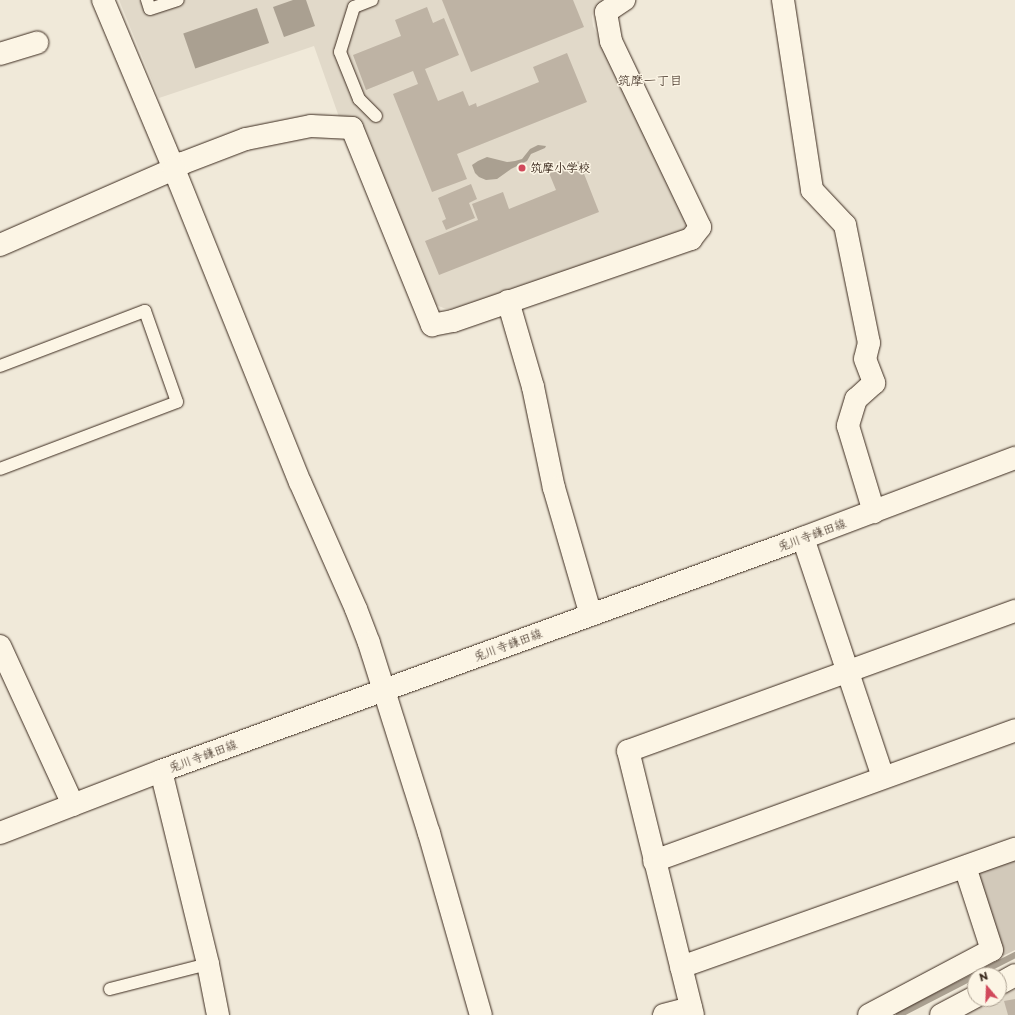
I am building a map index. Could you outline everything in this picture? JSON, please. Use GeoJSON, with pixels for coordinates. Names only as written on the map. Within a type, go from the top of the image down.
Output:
{"type":"FeatureCollection","features":[{"type":"Feature","properties":{"kind":"street"},"geometry":{"type":"LineString","coordinates":[[103,0],[174,169],[300,482],[356,609],[384,691],[429,834],[481,1015]]}},
{"type":"Feature","properties":{"kind":"street"},"geometry":{"type":"LineString","coordinates":[[0,245],[174,169],[182,163],[246,139],[311,126],[352,128],[432,325],[452,321],[691,239],[700,227],[612,41],[606,12],[624,0]]}},
{"type":"Feature","properties":{"kind":"street"},"geometry":{"type":"LineString","coordinates":[[783,0],[812,190],[845,225],[869,343],[865,359],[874,383],[856,399],[848,426],[874,512]]}},
{"type":"Feature","properties":{"kind":"street"},"geometry":{"type":"LineString","coordinates":[[0,54],[37,43]]}},
{"type":"Feature","properties":{"kind":"street"},"geometry":{"type":"LineString","coordinates":[[508,301],[533,387],[554,488],[591,615]]}},
{"type":"Feature","properties":{"kind":"street","name":"兎川寺鎌田線"},"geometry":{"type":"LineString","coordinates":[[0,833],[160,771],[803,538],[1015,458]]}},
{"type":"Feature","properties":{"kind":"street"},"geometry":{"type":"LineString","coordinates":[[803,538],[883,777]]}},
{"type":"Feature","properties":{"kind":"street"},"geometry":{"type":"LineString","coordinates":[[664,1015],[692,1012],[628,751],[1015,611]]}},
{"type":"Feature","properties":{"kind":"street"},"geometry":{"type":"LineString","coordinates":[[0,646],[73,805]]}},
{"type":"Feature","properties":{"kind":"street"},"geometry":{"type":"LineString","coordinates":[[654,861],[1015,730]]}},
{"type":"Feature","properties":{"kind":"street"},"geometry":{"type":"LineString","coordinates":[[160,771],[208,964],[218,1015]]}},
{"type":"Feature","properties":{"kind":"street"},"geometry":{"type":"LineString","coordinates":[[681,967],[1015,849]]}},
{"type":"Feature","properties":{"kind":"street"},"geometry":{"type":"LineString","coordinates":[[870,1015],[992,950],[965,867]]}},
{"type":"Feature","properties":{"kind":"street"},"geometry":{"type":"LineString","coordinates":[[941,1015],[967,1001]]}},
{"type":"Feature","properties":{"kind":"lane"},"geometry":{"type":"LineString","coordinates":[[147,0],[150,9],[178,0]]}},
{"type":"Feature","properties":{"kind":"lane"},"geometry":{"type":"LineString","coordinates":[[372,0],[352,4],[340,52],[359,99],[376,116]]}},
{"type":"Feature","properties":{"kind":"lane"},"geometry":{"type":"LineString","coordinates":[[0,366],[145,311],[177,402],[0,469]]}},
{"type":"Feature","properties":{"kind":"lane"},"geometry":{"type":"LineString","coordinates":[[110,989],[208,964]]}},
{"type":"Feature","properties":{"kind":"shaded area","name":"筑摩小学校"},"geometry":{"type":"Polygon","coordinates":[[[119,0],[602,0],[603,3],[596,8],[592,16],[593,26],[686,213],[687,224],[680,233],[460,308],[446,309],[436,305],[362,123],[354,118],[339,117],[314,46],[159,98],[119,0]]]}},
{"type":"Feature","properties":{"kind":"shaded area"},"geometry":{"type":"Polygon","coordinates":[[[293,0],[306,0],[315,26],[284,37],[273,7],[293,0]]]}},
{"type":"Feature","properties":{"kind":"shaded area"},"geometry":{"type":"Polygon","coordinates":[[[257,8],[269,43],[195,68],[183,33],[257,8]]]}},
{"type":"Feature","properties":{"kind":"shaded area"},"geometry":{"type":"Polygon","coordinates":[[[538,145],[546,146],[545,148],[531,154],[527,161],[511,169],[497,179],[486,180],[479,177],[475,173],[472,165],[487,157],[507,162],[522,159],[530,149],[538,145]]]}},
{"type":"Feature","properties":{"kind":"shaded area"},"geometry":{"type":"Polygon","coordinates":[[[1015,858],[1015,950],[1003,956],[979,879],[982,870],[1015,858]]]}},
{"type":"Feature","properties":{"kind":"shaded area"},"geometry":{"type":"Polygon","coordinates":[[[1015,989],[1015,1015],[963,1015],[979,1007],[1007,1007],[1007,993],[1015,989]]]}},
{"type":"Feature","properties":{"kind":"building"},"geometry":{"type":"Polygon","coordinates":[[[442,0],[573,0],[584,27],[471,72],[442,0]]]}},
{"type":"Feature","properties":{"kind":"building"},"geometry":{"type":"Polygon","coordinates":[[[427,7],[433,23],[444,18],[459,55],[425,69],[438,101],[463,91],[469,106],[476,103],[477,107],[539,82],[533,67],[567,53],[587,102],[457,154],[467,179],[432,192],[393,94],[418,84],[413,71],[366,90],[353,55],[401,36],[395,20],[427,7]]]}},
{"type":"Feature","properties":{"kind":"building"},"geometry":{"type":"Polygon","coordinates":[[[579,161],[599,212],[439,275],[425,241],[478,220],[472,204],[503,192],[509,209],[556,190],[549,173],[579,161]]]}},
{"type":"Feature","properties":{"kind":"building"},"geometry":{"type":"Polygon","coordinates":[[[471,184],[477,199],[469,203],[475,218],[446,230],[442,221],[446,219],[438,198],[471,184]]]}},
{"type":"Feature","properties":{"kind":"building"},"geometry":{"type":"Polygon","coordinates":[[[1015,999],[1015,1015],[1008,1015],[1006,1007],[1007,1007],[1007,1000],[1015,999]]]}},
{"type":"Feature","properties":{"kind":"waterway"},"geometry":{"type":"LineString","coordinates":[[992,967],[1015,955]]}},
{"type":"Feature","properties":{"kind":"waterway"},"geometry":{"type":"LineString","coordinates":[[899,1015],[967,980]]}},
{"type":"Feature","properties":{"kind":"place","name":"筑摩小学校"},"geometry":{"type":"Point","coordinates":[522,168]}},
{"type":"Feature","properties":{"kind":"district","name":"筑摩一丁目"},"geometry":{"type":"Point","coordinates":[650,80]}}]}
